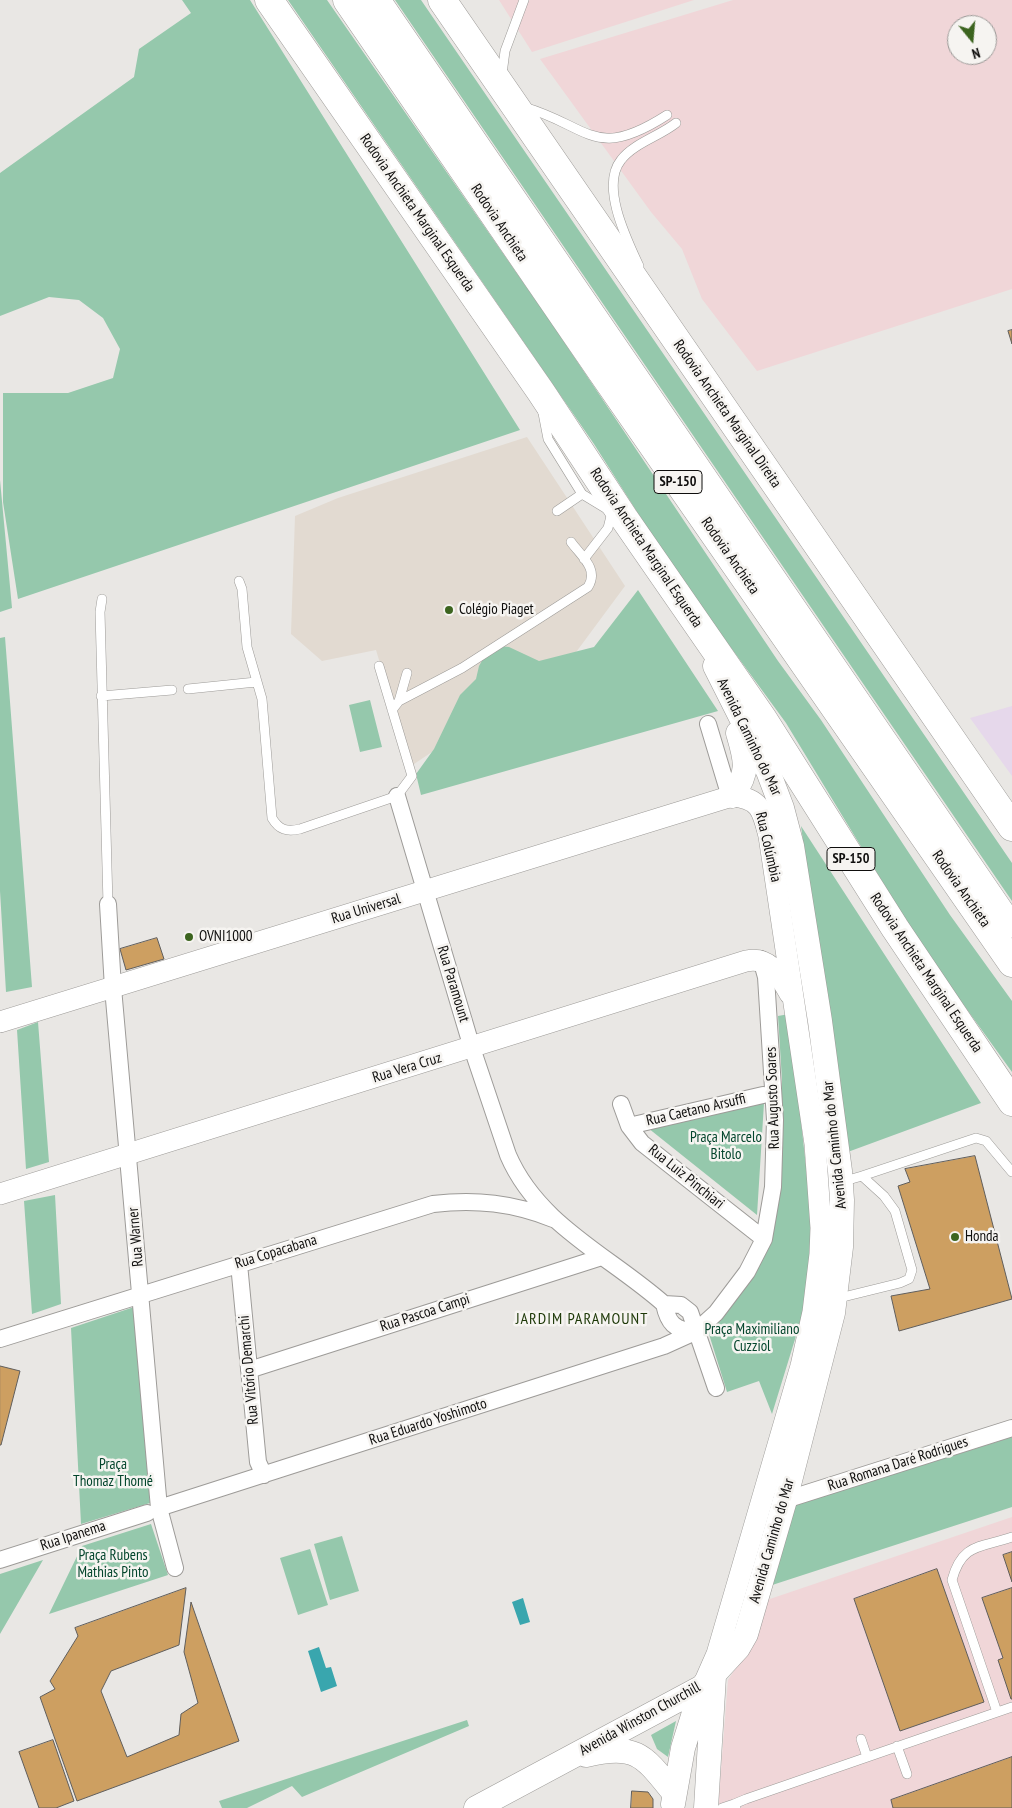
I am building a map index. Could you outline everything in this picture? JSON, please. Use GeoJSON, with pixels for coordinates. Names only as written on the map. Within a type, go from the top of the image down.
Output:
{"type":"FeatureCollection","features":[{"type":"Feature","properties":{"kind":"highway","name":"Rodovia Anchieta Marginal Esquerda"},"geometry":{"type":"LineString","coordinates":[[269,0],[541,392],[618,515],[691,615],[763,719],[895,928],[1012,1102]]}},
{"type":"Feature","properties":{"kind":"highway","name":"Rodovia Anchieta"},"geometry":{"type":"LineString","coordinates":[[347,0],[600,370],[1012,963]]}},
{"type":"Feature","properties":{"kind":"highway","name":"Rodovia Anchieta"},"geometry":{"type":"LineString","coordinates":[[376,0],[1012,930]]}},
{"type":"Feature","properties":{"kind":"highway","name":"Rodovia Anchieta Marginal Direita"},"geometry":{"type":"LineString","coordinates":[[442,0],[1012,827]]}},
{"type":"Feature","properties":{"kind":"main road","name":"Avenida Caminho do Mar"},"geometry":{"type":"LineString","coordinates":[[674,1801],[683,1748],[710,1676],[738,1648],[746,1634],[785,1500],[835,1299],[842,1225],[852,1179],[792,846],[782,808],[768,771],[691,615]]}},
{"type":"Feature","properties":{"kind":"main road"},"geometry":{"type":"LineString","coordinates":[[718,671],[744,754],[745,776],[731,797]]}},
{"type":"Feature","properties":{"kind":"main road","name":"Avenida Caminho do Mar"},"geometry":{"type":"LineString","coordinates":[[706,1808],[710,1676]]}},
{"type":"Feature","properties":{"kind":"main road","name":"Avenida Winston Churchill"},"geometry":{"type":"LineString","coordinates":[[476,1808],[649,1715],[710,1676]]}},
{"type":"Feature","properties":{"kind":"main road"},"geometry":{"type":"LineString","coordinates":[[649,1715],[642,1725],[639,1736],[646,1759],[674,1801]]}},
{"type":"Feature","properties":{"kind":"main road","name":"Avenida Winston Churchill"},"geometry":{"type":"LineString","coordinates":[[565,1760],[616,1751],[628,1751],[646,1759]]}},
{"type":"Feature","properties":{"kind":"street"},"geometry":{"type":"LineString","coordinates":[[708,724],[731,797]]}},
{"type":"Feature","properties":{"kind":"street","name":"Rua Paramount"},"geometry":{"type":"LineString","coordinates":[[397,796],[472,1048],[508,1155],[515,1170],[555,1220],[664,1304],[668,1319],[673,1326],[695,1332]]}},
{"type":"Feature","properties":{"kind":"street","name":"Rua Universal"},"geometry":{"type":"LineString","coordinates":[[0,1022],[731,797]]}},
{"type":"Feature","properties":{"kind":"street","name":"Rua Colúmbia"},"geometry":{"type":"LineString","coordinates":[[731,797],[750,800],[758,806],[764,817],[795,1002]]}},
{"type":"Feature","properties":{"kind":"street","name":"Rua Warner"},"geometry":{"type":"LineString","coordinates":[[108,904],[113,988],[141,1295],[153,1510],[174,1568]]}},
{"type":"Feature","properties":{"kind":"street","name":"Rua Colúmbia"},"geometry":{"type":"LineString","coordinates":[[761,960],[774,942],[782,917]]}},
{"type":"Feature","properties":{"kind":"street","name":"Rua Vera Cruz"},"geometry":{"type":"LineString","coordinates":[[0,1194],[472,1048],[746,960],[761,960]]}},
{"type":"Feature","properties":{"kind":"street"},"geometry":{"type":"LineString","coordinates":[[761,960],[777,971],[795,1002]]}},
{"type":"Feature","properties":{"kind":"street","name":"Rua Augusto Soares"},"geometry":{"type":"LineString","coordinates":[[695,1332],[716,1313],[747,1272],[764,1239],[772,1187],[775,1120],[766,978],[761,960]]}},
{"type":"Feature","properties":{"kind":"street","name":"Avenida Caminho do Mar"},"geometry":{"type":"LineString","coordinates":[[710,1676],[801,1366],[819,1270],[821,1228],[815,1144],[795,1002]]}},
{"type":"Feature","properties":{"kind":"street","name":"Rua Caetano Arsuffi"},"geometry":{"type":"LineString","coordinates":[[629,1126],[763,1095]]}},
{"type":"Feature","properties":{"kind":"street","name":"Rua Luiz Pinchiari"},"geometry":{"type":"LineString","coordinates":[[621,1104],[629,1126],[651,1150],[764,1239]]}},
{"type":"Feature","properties":{"kind":"street","name":"Rua Paramount"},"geometry":{"type":"LineString","coordinates":[[515,1170],[518,1188],[517,1207]]}},
{"type":"Feature","properties":{"kind":"street","name":"Rua Copacabana"},"geometry":{"type":"LineString","coordinates":[[0,1339],[433,1204],[486,1202],[517,1207],[555,1220]]}},
{"type":"Feature","properties":{"kind":"street","name":"Rua Pascoa Campi"},"geometry":{"type":"LineString","coordinates":[[248,1370],[602,1257]]}},
{"type":"Feature","properties":{"kind":"street","name":"Rua Vitório Demarchi"},"geometry":{"type":"LineString","coordinates":[[239,1264],[258,1462],[264,1475]]}},
{"type":"Feature","properties":{"kind":"street"},"geometry":{"type":"LineString","coordinates":[[695,1332],[716,1388]]}},
{"type":"Feature","properties":{"kind":"street","name":"Rua Eduardo Yoshimoto"},"geometry":{"type":"LineString","coordinates":[[153,1510],[654,1349],[695,1332]]}},
{"type":"Feature","properties":{"kind":"street","name":"Rua Romana Daré Rodrigues"},"geometry":{"type":"LineString","coordinates":[[785,1500],[1012,1428]]}},
{"type":"Feature","properties":{"kind":"street","name":"Rua Ipanema"},"geometry":{"type":"LineString","coordinates":[[0,1560],[153,1510]]}},
{"type":"Feature","properties":{"kind":"lane"},"geometry":{"type":"LineString","coordinates":[[524,0],[505,51],[506,94],[585,134],[599,138],[632,134],[667,114]]}},
{"type":"Feature","properties":{"kind":"lane"},"geometry":{"type":"LineString","coordinates":[[670,332],[620,222],[615,199],[614,181],[621,160],[676,123]]}},
{"type":"Feature","properties":{"kind":"lane"},"geometry":{"type":"LineString","coordinates":[[541,392],[543,422],[548,439],[582,494],[618,515],[584,559]]}},
{"type":"Feature","properties":{"kind":"lane"},"geometry":{"type":"LineString","coordinates":[[557,511],[582,494]]}},
{"type":"Feature","properties":{"kind":"lane"},"geometry":{"type":"LineString","coordinates":[[399,701],[462,668],[588,587],[593,579],[593,570],[571,542]]}},
{"type":"Feature","properties":{"kind":"lane"},"geometry":{"type":"LineString","coordinates":[[239,581],[242,589],[247,647],[262,699],[271,809],[276,825],[282,829],[294,830],[397,796],[412,776],[379,666]]}},
{"type":"Feature","properties":{"kind":"lane"},"geometry":{"type":"LineString","coordinates":[[102,599],[100,612],[101,696],[108,904]]}},
{"type":"Feature","properties":{"kind":"lane"},"geometry":{"type":"LineString","coordinates":[[392,710],[399,701],[406,673]]}},
{"type":"Feature","properties":{"kind":"lane"},"geometry":{"type":"LineString","coordinates":[[188,689],[256,682]]}},
{"type":"Feature","properties":{"kind":"lane"},"geometry":{"type":"LineString","coordinates":[[101,696],[172,690]]}},
{"type":"Feature","properties":{"kind":"lane"},"geometry":{"type":"LineString","coordinates":[[852,1179],[976,1138],[986,1141],[1012,1172]]}},
{"type":"Feature","properties":{"kind":"lane"},"geometry":{"type":"LineString","coordinates":[[835,1299],[900,1283],[908,1279],[912,1270],[895,1211],[884,1196],[852,1179]]}},
{"type":"Feature","properties":{"kind":"lane"},"geometry":{"type":"LineString","coordinates":[[997,1712],[952,1580],[957,1562],[966,1551],[1012,1537]]}},
{"type":"Feature","properties":{"kind":"lane"},"geometry":{"type":"LineString","coordinates":[[722,1808],[735,1806],[897,1746],[1012,1707]]}},
{"type":"Feature","properties":{"kind":"lane"},"geometry":{"type":"LineString","coordinates":[[861,1739],[867,1757]]}},
{"type":"Feature","properties":{"kind":"lane"},"geometry":{"type":"LineString","coordinates":[[897,1746],[906,1774]]}},
{"type":"Feature","properties":{"kind":"shaded area"},"geometry":{"type":"Polygon","coordinates":[[[499,0],[694,0],[532,52],[499,0]]]}},
{"type":"Feature","properties":{"kind":"shaded area"},"geometry":{"type":"Polygon","coordinates":[[[733,0],[1012,0],[1012,289],[757,371],[702,299],[682,249],[651,212],[540,59],[733,0]]]}},
{"type":"Feature","properties":{"kind":"shaded area","name":"Colégio Piaget"},"geometry":{"type":"Polygon","coordinates":[[[527,437],[625,586],[571,659],[411,766],[376,650],[322,661],[291,634],[295,516],[338,498],[527,437]]]}},
{"type":"Feature","properties":{"kind":"shaded area"},"geometry":{"type":"Polygon","coordinates":[[[1012,706],[1012,776],[970,718],[1012,706]]]}},
{"type":"Feature","properties":{"kind":"shaded area"},"geometry":{"type":"Polygon","coordinates":[[[1012,1517],[1012,1808],[718,1808],[728,1680],[749,1648],[764,1601],[1012,1517]]]}},
{"type":"Feature","properties":{"kind":"green space"},"geometry":{"type":"Polygon","coordinates":[[[182,0],[250,0],[520,430],[18,599],[3,502],[3,393],[68,393],[113,378],[120,349],[103,318],[79,300],[49,297],[0,316],[0,173],[134,77],[139,49],[191,13],[182,0]]]}},
{"type":"Feature","properties":{"kind":"green space"},"geometry":{"type":"Polygon","coordinates":[[[288,0],[327,0],[550,321],[778,661],[821,720],[950,915],[1012,1001],[1012,1072],[922,947],[786,723],[672,567],[594,444],[288,0]]]}},
{"type":"Feature","properties":{"kind":"green space"},"geometry":{"type":"Polygon","coordinates":[[[395,0],[421,0],[1012,863],[1012,901],[395,0]]]}},
{"type":"Feature","properties":{"kind":"green space"},"geometry":{"type":"Polygon","coordinates":[[[0,480],[12,608],[0,612],[0,480]]]}},
{"type":"Feature","properties":{"kind":"green space"},"geometry":{"type":"Polygon","coordinates":[[[638,590],[718,711],[421,795],[416,774],[434,749],[460,695],[476,679],[479,666],[491,645],[509,647],[539,661],[594,647],[638,590]]]}},
{"type":"Feature","properties":{"kind":"green space"},"geometry":{"type":"Polygon","coordinates":[[[5,637],[32,987],[6,992],[0,891],[0,638],[5,637]]]}},
{"type":"Feature","properties":{"kind":"green space"},"geometry":{"type":"Polygon","coordinates":[[[370,700],[382,747],[360,752],[349,705],[370,700]]]}},
{"type":"Feature","properties":{"kind":"green space"},"geometry":{"type":"Polygon","coordinates":[[[801,826],[981,1103],[845,1153],[801,826]]]}},
{"type":"Feature","properties":{"kind":"green space","name":"Praça Maximiliano Cuzziol"},"geometry":{"type":"Polygon","coordinates":[[[789,1014],[813,1229],[808,1297],[772,1414],[759,1381],[727,1392],[708,1331],[725,1305],[758,1267],[769,1247],[776,1205],[781,1139],[782,1080],[778,1016],[789,1014]]]}},
{"type":"Feature","properties":{"kind":"green space"},"geometry":{"type":"Polygon","coordinates":[[[38,1022],[49,1162],[26,1169],[17,1030],[38,1022]]]}},
{"type":"Feature","properties":{"kind":"green space","name":"Praça Marcelo Bitolo"},"geometry":{"type":"Polygon","coordinates":[[[764,1103],[757,1215],[648,1128],[764,1103]]]}},
{"type":"Feature","properties":{"kind":"green space"},"geometry":{"type":"Polygon","coordinates":[[[55,1195],[61,1304],[32,1314],[24,1201],[55,1195]]]}},
{"type":"Feature","properties":{"kind":"green space","name":"Praça Thomaz Thomé"},"geometry":{"type":"Polygon","coordinates":[[[134,1307],[150,1503],[81,1524],[71,1328],[134,1307]]]}},
{"type":"Feature","properties":{"kind":"green space"},"geometry":{"type":"Polygon","coordinates":[[[1012,1437],[1012,1507],[763,1588],[786,1508],[1012,1437]]]}},
{"type":"Feature","properties":{"kind":"green space","name":"Praça Rubens Mathias Pinto"},"geometry":{"type":"Polygon","coordinates":[[[151,1524],[168,1575],[49,1614],[82,1546],[151,1524]]]}},
{"type":"Feature","properties":{"kind":"green space"},"geometry":{"type":"Polygon","coordinates":[[[342,1536],[359,1591],[330,1600],[314,1544],[342,1536]]]}},
{"type":"Feature","properties":{"kind":"green space"},"geometry":{"type":"Polygon","coordinates":[[[310,1549],[328,1605],[298,1615],[280,1558],[310,1549]]]}},
{"type":"Feature","properties":{"kind":"green space","name":"Praça Rubens Mathias Pinto"},"geometry":{"type":"Polygon","coordinates":[[[43,1560],[0,1634],[0,1574],[43,1560]]]}},
{"type":"Feature","properties":{"kind":"green space"},"geometry":{"type":"Polygon","coordinates":[[[467,1720],[469,1726],[302,1797],[292,1786],[247,1808],[222,1808],[219,1801],[467,1720]]]}},
{"type":"Feature","properties":{"kind":"green space"},"geometry":{"type":"Polygon","coordinates":[[[676,1721],[668,1757],[657,1749],[651,1735],[676,1721]]]}},
{"type":"Feature","properties":{"kind":"water"},"geometry":{"type":"Polygon","coordinates":[[[523,1598],[530,1622],[520,1625],[512,1602],[523,1598]]]}},
{"type":"Feature","properties":{"kind":"water"},"geometry":{"type":"Polygon","coordinates":[[[319,1647],[326,1668],[331,1667],[337,1686],[321,1692],[308,1651],[319,1647]]]}},
{"type":"Feature","properties":{"kind":"building"},"geometry":{"type":"Polygon","coordinates":[[[1012,330],[1012,344],[1008,331],[1012,330]]]}},
{"type":"Feature","properties":{"kind":"building"},"geometry":{"type":"Polygon","coordinates":[[[157,938],[164,959],[126,970],[120,949],[157,938]]]}},
{"type":"Feature","properties":{"kind":"building","name":"Honda"},"geometry":{"type":"Polygon","coordinates":[[[975,1156],[1012,1299],[899,1331],[891,1296],[930,1289],[898,1186],[910,1182],[905,1169],[975,1156]]]}},
{"type":"Feature","properties":{"kind":"building"},"geometry":{"type":"Polygon","coordinates":[[[0,1366],[20,1371],[1,1445],[0,1445],[0,1366]]]}},
{"type":"Feature","properties":{"kind":"building"},"geometry":{"type":"Polygon","coordinates":[[[1012,1552],[1012,1582],[1003,1555],[1012,1552]]]}},
{"type":"Feature","properties":{"kind":"building"},"geometry":{"type":"Polygon","coordinates":[[[937,1569],[984,1702],[900,1731],[854,1599],[937,1569]]]}},
{"type":"Feature","properties":{"kind":"building"},"geometry":{"type":"Polygon","coordinates":[[[186,1588],[179,1645],[111,1671],[101,1691],[127,1757],[179,1735],[181,1714],[198,1703],[184,1652],[191,1602],[239,1741],[77,1801],[40,1697],[55,1689],[50,1681],[78,1636],[75,1628],[186,1588]]]}},
{"type":"Feature","properties":{"kind":"building"},"geometry":{"type":"Polygon","coordinates":[[[1012,1588],[1011,1699],[998,1660],[1003,1658],[982,1598],[1012,1588]]]}},
{"type":"Feature","properties":{"kind":"building"},"geometry":{"type":"Polygon","coordinates":[[[53,1740],[74,1801],[56,1808],[39,1808],[19,1752],[53,1740]]]}},
{"type":"Feature","properties":{"kind":"building"},"geometry":{"type":"Polygon","coordinates":[[[1012,1757],[1012,1808],[893,1808],[891,1800],[1012,1757]]]}},
{"type":"Feature","properties":{"kind":"building"},"geometry":{"type":"Polygon","coordinates":[[[632,1791],[648,1792],[653,1799],[653,1808],[631,1808],[632,1791]]]}},
{"type":"Feature","properties":{"kind":"place","name":"Colégio Piaget"},"geometry":{"type":"Point","coordinates":[449,610]}},
{"type":"Feature","properties":{"kind":"place","name":"OVNI1000"},"geometry":{"type":"Point","coordinates":[189,937]}},
{"type":"Feature","properties":{"kind":"place","name":"Honda"},"geometry":{"type":"Point","coordinates":[955,1237]}},
{"type":"Feature","properties":{"kind":"district","name":"JARDIM PARAMOUNT"},"geometry":{"type":"Point","coordinates":[582,1319]}}]}
